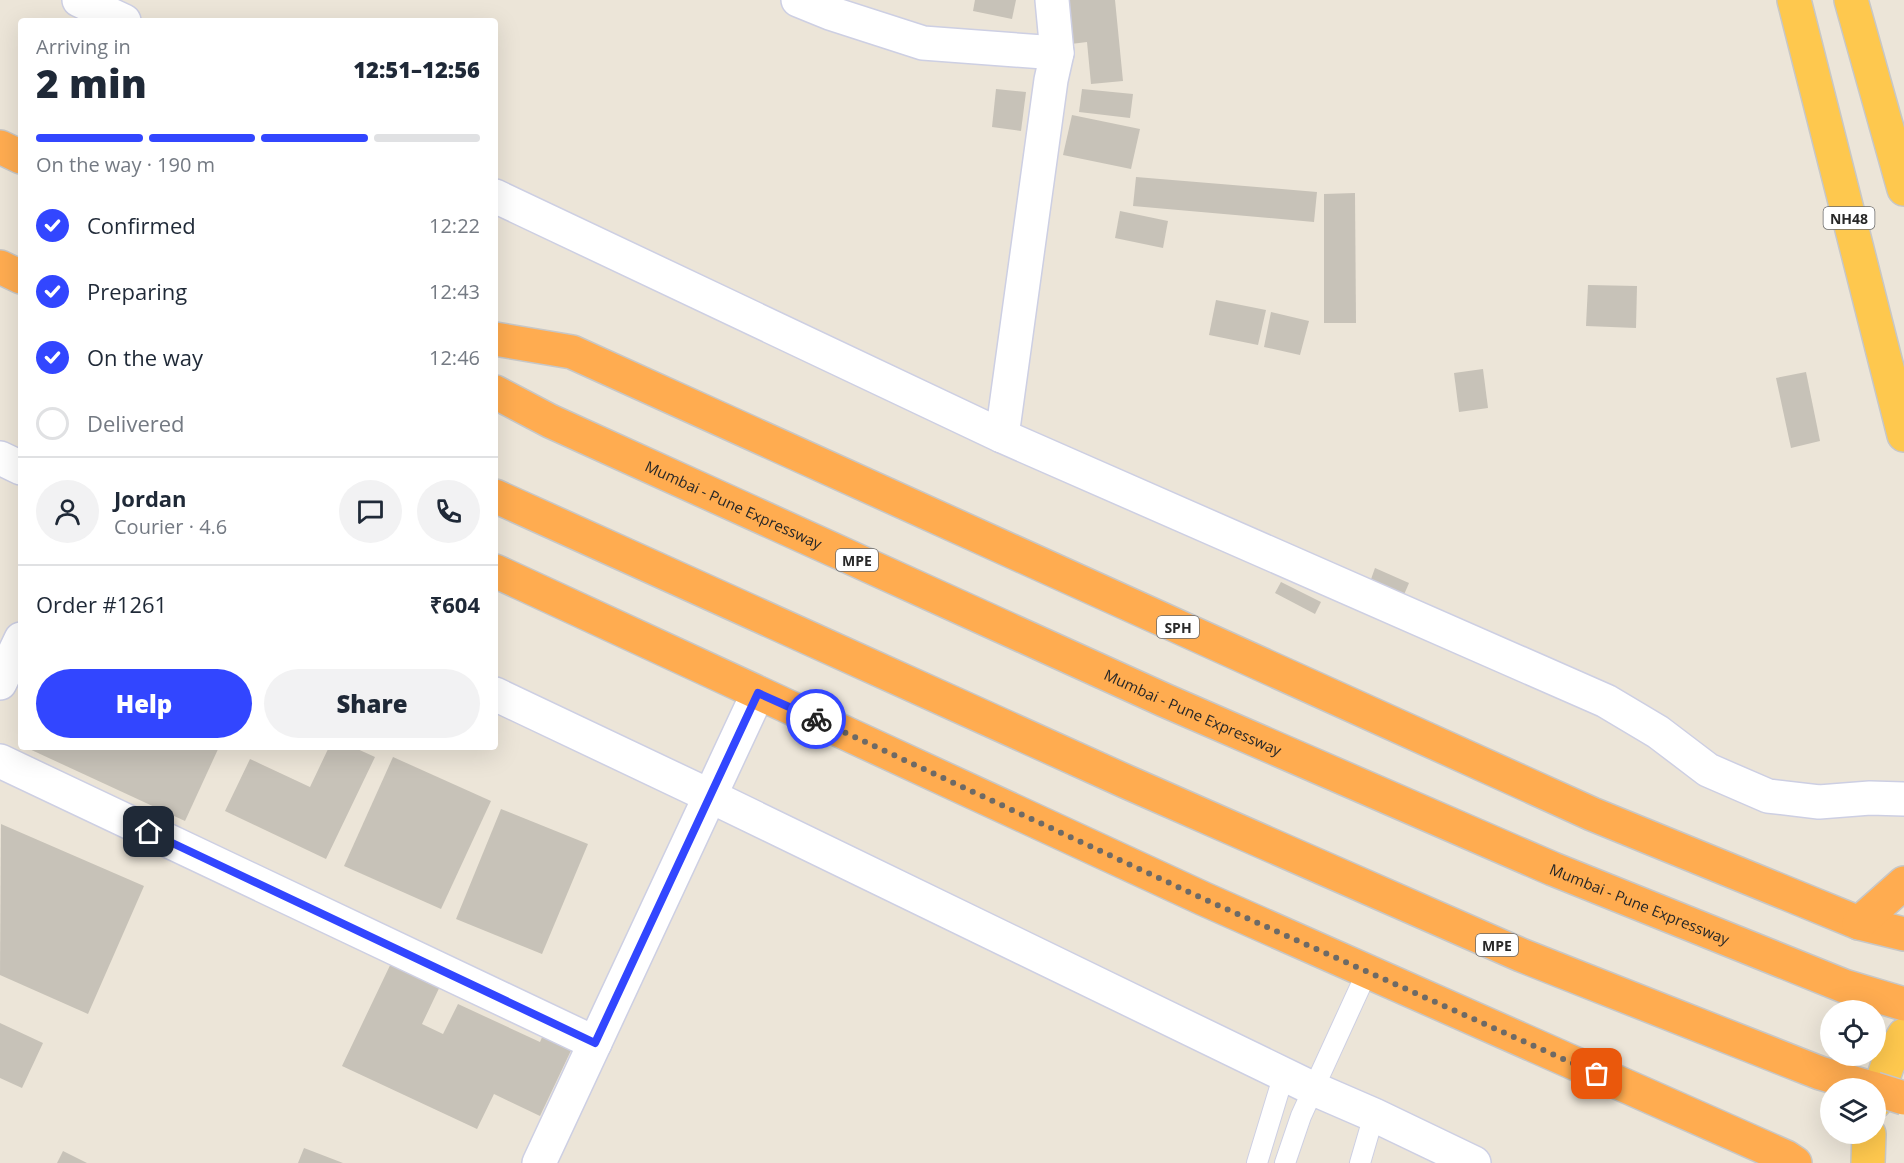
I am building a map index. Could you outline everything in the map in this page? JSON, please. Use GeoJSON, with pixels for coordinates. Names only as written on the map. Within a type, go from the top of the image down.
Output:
{"type":"FeatureCollection","features":[{"type":"Feature","properties":{"kind":"highway","name":"NH48"},"geometry":{"type":"LineString","coordinates":[[1794,0],[1904,435]]}},
{"type":"Feature","properties":{"kind":"highway"},"geometry":{"type":"LineString","coordinates":[[1851,0],[1904,189]]}},
{"type":"Feature","properties":{"kind":"highway"},"geometry":{"type":"LineString","coordinates":[[0,147],[18,156]]}},
{"type":"Feature","properties":{"kind":"highway"},"geometry":{"type":"LineString","coordinates":[[0,267],[18,276]]}},
{"type":"Feature","properties":{"kind":"highway","name":"SPH"},"geometry":{"type":"LineString","coordinates":[[498,340],[572,352],[1592,814],[1859,923],[1904,934]]}},
{"type":"Feature","properties":{"kind":"highway","name":"Mumbai - Pune Expressway"},"geometry":{"type":"LineString","coordinates":[[498,394],[549,421],[1164,700],[1552,869],[1844,986],[1904,1004]]}},
{"type":"Feature","properties":{"kind":"highway","name":"MPE"},"geometry":{"type":"LineString","coordinates":[[498,497],[1127,782],[1521,955],[1837,1078]]}},
{"type":"Feature","properties":{"kind":"highway"},"geometry":{"type":"LineString","coordinates":[[498,572],[1204,899],[1786,1157],[1795,1163]]}},
{"type":"Feature","properties":{"kind":"highway"},"geometry":{"type":"LineString","coordinates":[[1859,923],[1904,883]]}},
{"type":"Feature","properties":{"kind":"highway"},"geometry":{"type":"LineString","coordinates":[[1883,1078],[1904,1035]]}},
{"type":"Feature","properties":{"kind":"highway","name":"MPE"},"geometry":{"type":"LineString","coordinates":[[1886,1092],[1904,1098]]}},
{"type":"Feature","properties":{"kind":"highway"},"geometry":{"type":"LineString","coordinates":[[1868,1163],[1869,1144]]}},
{"type":"Feature","properties":{"kind":"street"},"geometry":{"type":"LineString","coordinates":[[798,0],[830,13],[923,43],[1057,53]]}},
{"type":"Feature","properties":{"kind":"street"},"geometry":{"type":"LineString","coordinates":[[1002,436],[1051,80],[1057,53],[1052,0]]}},
{"type":"Feature","properties":{"kind":"street"},"geometry":{"type":"LineString","coordinates":[[83,1],[118,18]]}},
{"type":"Feature","properties":{"kind":"street"},"geometry":{"type":"LineString","coordinates":[[498,197],[1002,436],[1606,701],[1658,732],[1708,770],[1768,796],[1819,802],[1870,798],[1904,800]]}},
{"type":"Feature","properties":{"kind":"street"},"geometry":{"type":"LineString","coordinates":[[0,458],[18,467]]}},
{"type":"Feature","properties":{"kind":"street"},"geometry":{"type":"LineString","coordinates":[[0,683],[18,645]]}},
{"type":"Feature","properties":{"kind":"street"},"geometry":{"type":"LineString","coordinates":[[539,1163],[758,693]]}},
{"type":"Feature","properties":{"kind":"street"},"geometry":{"type":"LineString","coordinates":[[498,695],[1314,1089],[1474,1163]]}},
{"type":"Feature","properties":{"kind":"street"},"geometry":{"type":"LineString","coordinates":[[0,761],[595,1043]]}},
{"type":"Feature","properties":{"kind":"lane"},"geometry":{"type":"LineString","coordinates":[[1285,1163],[1301,1116],[1367,972]]}},
{"type":"Feature","properties":{"kind":"lane"},"geometry":{"type":"LineString","coordinates":[[1258,1162],[1284,1074]]}},
{"type":"Feature","properties":{"kind":"lane"},"geometry":{"type":"LineString","coordinates":[[1360,1163],[1374,1115]]}},
{"type":"Feature","properties":{"kind":"building"},"geometry":{"type":"Polygon","coordinates":[[[975,0],[1016,0],[1012,19],[973,11],[975,0]]]}},
{"type":"Feature","properties":{"kind":"building"},"geometry":{"type":"Polygon","coordinates":[[[1067,0],[1115,0],[1123,81],[1091,84],[1087,42],[1071,44],[1067,0]]]}},
{"type":"Feature","properties":{"kind":"building"},"geometry":{"type":"Polygon","coordinates":[[[996,89],[1026,92],[1021,131],[992,127],[996,89]]]}},
{"type":"Feature","properties":{"kind":"building"},"geometry":{"type":"Polygon","coordinates":[[[1082,89],[1133,94],[1130,118],[1079,112],[1082,89]]]}},
{"type":"Feature","properties":{"kind":"building"},"geometry":{"type":"Polygon","coordinates":[[[1072,115],[1140,129],[1131,169],[1063,155],[1072,115]]]}},
{"type":"Feature","properties":{"kind":"building"},"geometry":{"type":"Polygon","coordinates":[[[1136,177],[1317,192],[1314,222],[1133,206],[1136,177]]]}},
{"type":"Feature","properties":{"kind":"building"},"geometry":{"type":"Polygon","coordinates":[[[1355,193],[1356,323],[1324,323],[1324,194],[1355,193]]]}},
{"type":"Feature","properties":{"kind":"building"},"geometry":{"type":"Polygon","coordinates":[[[1120,211],[1168,221],[1163,248],[1115,238],[1120,211]]]}},
{"type":"Feature","properties":{"kind":"building"},"geometry":{"type":"Polygon","coordinates":[[[1588,285],[1637,286],[1636,328],[1586,326],[1588,285]]]}},
{"type":"Feature","properties":{"kind":"building"},"geometry":{"type":"Polygon","coordinates":[[[1216,300],[1266,310],[1258,345],[1209,335],[1216,300]]]}},
{"type":"Feature","properties":{"kind":"building"},"geometry":{"type":"Polygon","coordinates":[[[1271,312],[1309,321],[1300,355],[1264,347],[1271,312]]]}},
{"type":"Feature","properties":{"kind":"building"},"geometry":{"type":"Polygon","coordinates":[[[1483,369],[1488,408],[1459,412],[1454,373],[1483,369]]]}},
{"type":"Feature","properties":{"kind":"building"},"geometry":{"type":"Polygon","coordinates":[[[1806,372],[1820,441],[1791,448],[1776,378],[1806,372]]]}},
{"type":"Feature","properties":{"kind":"building"},"geometry":{"type":"Polygon","coordinates":[[[1375,568],[1409,583],[1403,597],[1370,582],[1375,568]]]}},
{"type":"Feature","properties":{"kind":"building"},"geometry":{"type":"Polygon","coordinates":[[[1281,582],[1321,602],[1315,614],[1275,593],[1281,582]]]}},
{"type":"Feature","properties":{"kind":"building"},"geometry":{"type":"Polygon","coordinates":[[[31,750],[218,750],[185,821],[31,750]]]}},
{"type":"Feature","properties":{"kind":"building"},"geometry":{"type":"Polygon","coordinates":[[[328,750],[360,750],[375,757],[326,859],[225,811],[250,759],[310,787],[328,750]]]}},
{"type":"Feature","properties":{"kind":"building"},"geometry":{"type":"Polygon","coordinates":[[[393,757],[491,801],[441,909],[344,866],[393,757]]]}},
{"type":"Feature","properties":{"kind":"building"},"geometry":{"type":"Polygon","coordinates":[[[501,809],[588,844],[542,954],[456,919],[501,809]]]}},
{"type":"Feature","properties":{"kind":"building"},"geometry":{"type":"Polygon","coordinates":[[[1,824],[144,886],[88,1014],[0,975],[1,824]]]}},
{"type":"Feature","properties":{"kind":"building"},"geometry":{"type":"Polygon","coordinates":[[[394,957],[443,980],[422,1024],[443,1034],[458,1004],[540,1042],[546,1028],[575,1042],[540,1116],[494,1094],[477,1129],[342,1066],[394,957]]]}},
{"type":"Feature","properties":{"kind":"building"},"geometry":{"type":"Polygon","coordinates":[[[0,1023],[43,1043],[22,1088],[0,1078],[0,1023]]]}},
{"type":"Feature","properties":{"kind":"building"},"geometry":{"type":"Polygon","coordinates":[[[304,1148],[343,1163],[298,1163],[304,1148]]]}},
{"type":"Feature","properties":{"kind":"building"},"geometry":{"type":"Polygon","coordinates":[[[63,1151],[87,1163],[57,1163],[63,1151]]]}},
{"type":"Feature","properties":{"kind":"way so far"},"geometry":{"type":"LineString","coordinates":[[816,719],[1204,899],[1597,1074]]}},
{"type":"Feature","properties":{"kind":"route"},"geometry":{"type":"LineString","coordinates":[[149,832],[595,1043],[758,693],[816,719]]}}]}
